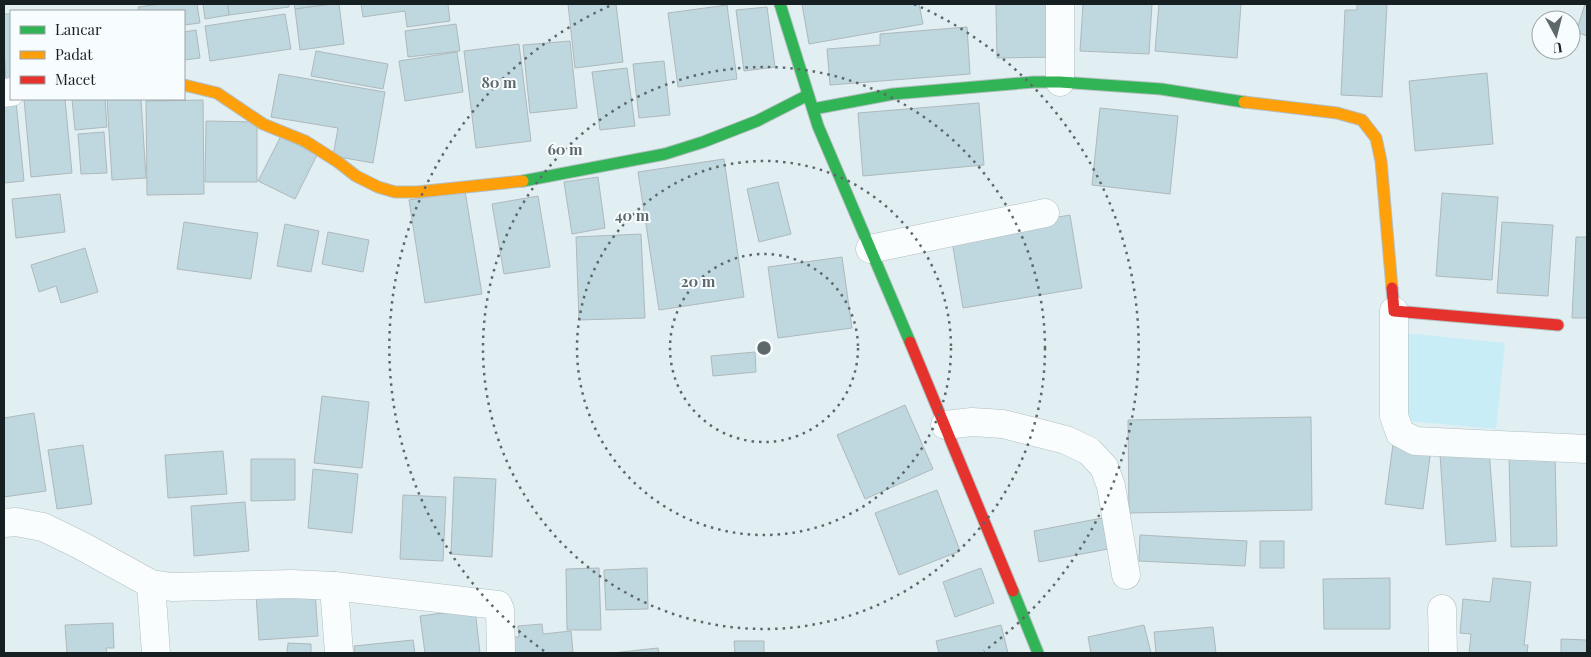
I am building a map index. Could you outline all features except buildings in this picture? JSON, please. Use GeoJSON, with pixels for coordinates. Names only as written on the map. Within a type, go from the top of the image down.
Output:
{"type":"FeatureCollection","features":[{"type":"Feature","properties":{"kind":"street"},"geometry":{"type":"LineString","coordinates":[[780,4],[812,109],[946,425],[1038,653]]}},
{"type":"Feature","properties":{"kind":"street"},"geometry":{"type":"LineString","coordinates":[[1060,4],[1060,82]]}},
{"type":"Feature","properties":{"kind":"street"},"geometry":{"type":"LineString","coordinates":[[812,109],[902,94],[1060,82],[1161,89],[1229,100],[1337,112],[1362,120],[1376,138],[1381,161],[1394,311],[1394,416],[1400,433],[1415,441],[1587,449]]}},
{"type":"Feature","properties":{"kind":"street"},"geometry":{"type":"LineString","coordinates":[[185,85],[217,93],[263,124],[305,141],[356,176],[378,187],[395,192],[416,192],[514,183],[665,154],[703,142],[757,121],[808,95]]}},
{"type":"Feature","properties":{"kind":"street"},"geometry":{"type":"LineString","coordinates":[[870,249],[1045,213]]}},
{"type":"Feature","properties":{"kind":"street"},"geometry":{"type":"LineString","coordinates":[[1394,311],[1558,326]]}},
{"type":"Feature","properties":{"kind":"street"},"geometry":{"type":"LineString","coordinates":[[946,425],[972,422],[1003,424],[1066,440],[1090,451],[1104,467],[1111,486],[1126,575]]}},
{"type":"Feature","properties":{"kind":"street"},"geometry":{"type":"LineString","coordinates":[[4,523],[16,522],[43,527],[80,544],[151,584],[172,586],[291,584],[334,586],[498,605],[500,610],[500,653]]}},
{"type":"Feature","properties":{"kind":"street"},"geometry":{"type":"LineString","coordinates":[[151,584],[156,653]]}},
{"type":"Feature","properties":{"kind":"street"},"geometry":{"type":"LineString","coordinates":[[334,586],[339,653]]}},
{"type":"Feature","properties":{"kind":"street"},"geometry":{"type":"LineString","coordinates":[[1442,609],[1443,653]]}},
{"type":"Feature","properties":{"kind":"shaded area"},"geometry":{"type":"Polygon","coordinates":[[[1405,333],[1505,343],[1496,429],[1396,420],[1405,333]]]}},
{"type":"Feature","properties":{"kind":"traffic: fast"},"geometry":{"type":"LineString","coordinates":[[780,4],[818,126],[910,342]]}},
{"type":"Feature","properties":{"kind":"traffic: fast"},"geometry":{"type":"LineString","coordinates":[[813,109],[893,94],[1034,82],[1161,89],[1244,102]]}},
{"type":"Feature","properties":{"kind":"traffic: fast"},"geometry":{"type":"LineString","coordinates":[[523,181],[665,154],[703,142],[757,121],[808,95]]}},
{"type":"Feature","properties":{"kind":"traffic: fast"},"geometry":{"type":"LineString","coordinates":[[1013,591],[1038,653]]}},
{"type":"Feature","properties":{"kind":"traffic: slow"},"geometry":{"type":"LineString","coordinates":[[185,85],[217,93],[263,124],[305,141],[356,176],[378,187],[395,192],[417,192],[523,181]]}},
{"type":"Feature","properties":{"kind":"traffic: slow"},"geometry":{"type":"LineString","coordinates":[[1244,102],[1337,113],[1362,120],[1376,138],[1381,161],[1392,288]]}},
{"type":"Feature","properties":{"kind":"traffic: jam"},"geometry":{"type":"LineString","coordinates":[[1392,288],[1394,311],[1558,325]]}},
{"type":"Feature","properties":{"kind":"traffic: jam"},"geometry":{"type":"LineString","coordinates":[[910,342],[1013,591]]}}]}
